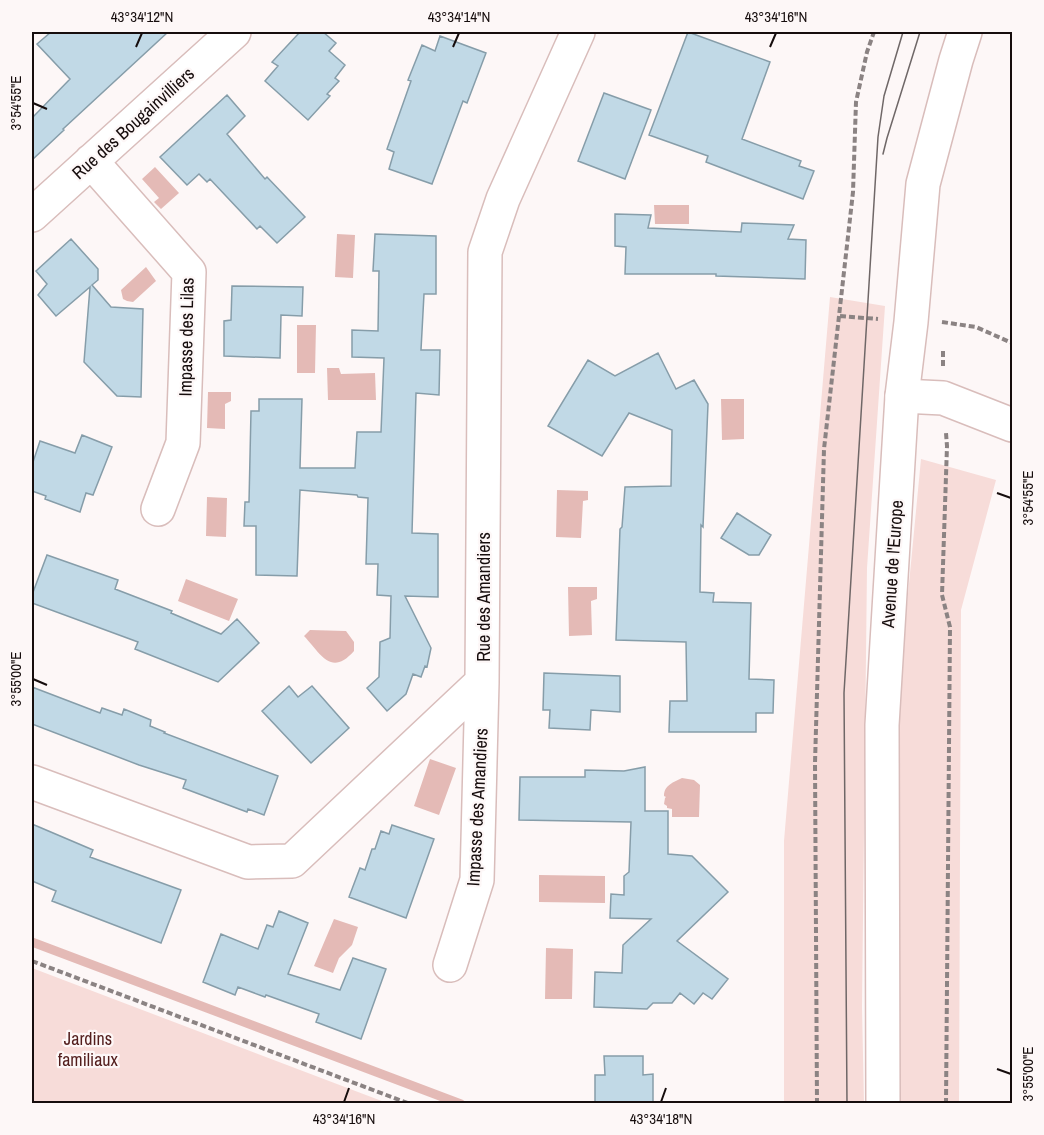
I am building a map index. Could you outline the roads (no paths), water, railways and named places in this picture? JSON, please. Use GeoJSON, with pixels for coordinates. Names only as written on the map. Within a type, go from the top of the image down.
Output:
{"type":"FeatureCollection","features":[{"type":"Feature","properties":{"kind":"street","name":"Rue des Bougainvilliers"},"geometry":{"type":"LineString","coordinates":[[32,215],[234,32]]}},
{"type":"Feature","properties":{"kind":"street","name":"Rue des Amandiers"},"geometry":{"type":"LineString","coordinates":[[32,782],[248,862],[292,861],[482,681],[485,252],[503,199],[578,32]]}},
{"type":"Feature","properties":{"kind":"street","name":"Avenue de l'Europe"},"geometry":{"type":"LineString","coordinates":[[883,1104],[882,725],[902,396],[923,184],[965,32]]}},
{"type":"Feature","properties":{"kind":"street","name":"Impasse des Lilas"},"geometry":{"type":"LineString","coordinates":[[91,161],[189,272],[183,443],[158,509]]}},
{"type":"Feature","properties":{"kind":"street"},"geometry":{"type":"LineString","coordinates":[[902,396],[943,398],[1012,425]]}},
{"type":"Feature","properties":{"kind":"street","name":"Impasse des Amandiers"},"geometry":{"type":"LineString","coordinates":[[450,965],[477,880],[482,681]]}},
{"type":"Feature","properties":{"kind":"waterway"},"geometry":{"type":"LineString","coordinates":[[32,942],[461,1104]]}},
{"type":"Feature","properties":{"kind":"tram line"},"geometry":{"type":"LineString","coordinates":[[847,1104],[844,693],[878,137],[884,96],[903,32]]}},
{"type":"Feature","properties":{"kind":"tram line"},"geometry":{"type":"LineString","coordinates":[[883,154],[920,32]]}},
{"type":"Feature","properties":{"kind":"park label","name":"Jardins familiaux"},"geometry":{"type":"Point","coordinates":[88,1048]}}]}
